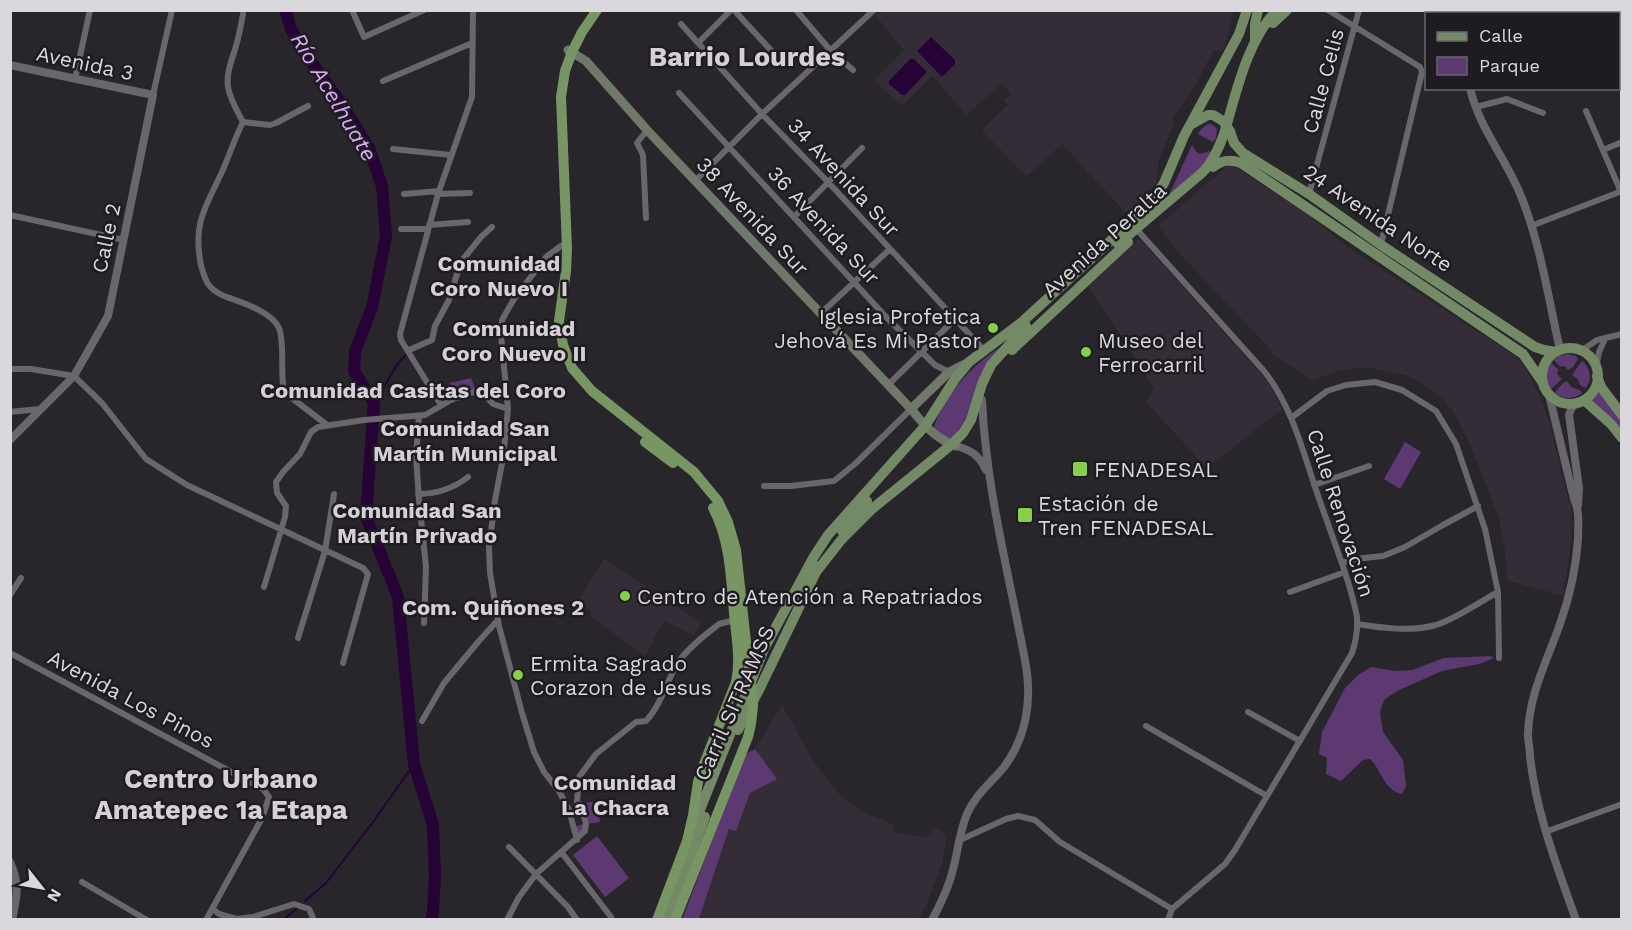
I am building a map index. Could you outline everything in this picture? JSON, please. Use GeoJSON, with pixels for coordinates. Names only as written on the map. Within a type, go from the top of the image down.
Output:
{"type":"FeatureCollection","features":[{"type":"Feature","properties":{"kind":"highway"},"geometry":{"type":"LineString","coordinates":[[588,10],[560,66],[557,82],[554,114],[561,246],[553,322],[555,340],[562,364],[587,395],[682,470],[704,493],[714,510],[725,538],[738,646],[738,671],[698,782],[693,814],[681,859],[657,920]]}},
{"type":"Feature","properties":{"kind":"highway"},"geometry":{"type":"LineString","coordinates":[[560,66],[597,10]]}},
{"type":"Feature","properties":{"kind":"highway"},"geometry":{"type":"LineString","coordinates":[[575,33],[564,78],[560,110],[567,258],[560,333],[566,353],[572,368],[585,384],[684,463],[705,484],[718,501],[735,544],[753,706],[751,724],[748,737],[675,920]]}},
{"type":"Feature","properties":{"kind":"main road","name":"Avenida Peralta"},"geometry":{"type":"LineString","coordinates":[[926,428],[958,374],[969,362],[1022,322],[1142,212],[1160,191],[1190,125],[1237,39],[1247,10]]}},
{"type":"Feature","properties":{"kind":"main road","name":"Avenida Peralta"},"geometry":{"type":"LineString","coordinates":[[953,446],[961,443],[976,423],[988,381],[1003,358],[1137,230],[1190,189],[1213,167],[1223,153],[1228,128],[1254,57],[1255,24],[1258,10]]}},
{"type":"Feature","properties":{"kind":"main road","name":"Carril SITRAMSS"},"geometry":{"type":"LineString","coordinates":[[1137,230],[1166,190],[1200,118],[1244,40],[1255,24],[1270,10]]}},
{"type":"Feature","properties":{"kind":"main road","name":"Carril SITRAMSS"},"geometry":{"type":"LineString","coordinates":[[666,920],[737,732],[827,552],[926,428],[966,371],[1022,329],[1210,164],[1228,128],[1255,41],[1277,10]]}},
{"type":"Feature","properties":{"kind":"main road"},"geometry":{"type":"LineString","coordinates":[[1254,57],[1267,31],[1287,10]]}},
{"type":"Feature","properties":{"kind":"main road","name":"38 Avenida Sur"},"geometry":{"type":"LineString","coordinates":[[570,51],[586,61],[647,130],[911,409]]}},
{"type":"Feature","properties":{"kind":"main road"},"geometry":{"type":"LineString","coordinates":[[1190,125],[1200,118],[1213,115],[1228,128]]}},
{"type":"Feature","properties":{"kind":"main road","name":"24 Avenida Norte"},"geometry":{"type":"LineString","coordinates":[[1228,128],[1234,143],[1244,153],[1309,194],[1380,245],[1535,347],[1558,351]]}},
{"type":"Feature","properties":{"kind":"main road","name":"24 Avenida Norte"},"geometry":{"type":"LineString","coordinates":[[1213,167],[1229,160],[1241,163],[1523,354],[1543,382]]}},
{"type":"Feature","properties":{"kind":"main road","name":"Carril SITRAMSS"},"geometry":{"type":"LineString","coordinates":[[816,572],[842,539],[872,509],[953,446],[968,426],[991,365],[1022,329]]}},
{"type":"Feature","properties":{"kind":"main road"},"geometry":{"type":"LineString","coordinates":[[1596,372],[1594,389],[1580,401],[1568,404],[1549,395],[1543,382],[1544,366],[1548,359],[1558,351],[1569,349],[1581,351],[1590,358],[1596,372],[1601,387],[1622,415]]}},
{"type":"Feature","properties":{"kind":"main road","name":"Avenida Peralta"},"geometry":{"type":"LineString","coordinates":[[911,409],[949,372],[969,362]]}},
{"type":"Feature","properties":{"kind":"main road"},"geometry":{"type":"LineString","coordinates":[[1580,401],[1611,424],[1622,438]]}},
{"type":"Feature","properties":{"kind":"main road"},"geometry":{"type":"LineString","coordinates":[[911,409],[936,437],[953,446]]}},
{"type":"Feature","properties":{"kind":"main road"},"geometry":{"type":"LineString","coordinates":[[681,859],[764,649],[813,558],[835,526],[926,428]]}},
{"type":"Feature","properties":{"kind":"street"},"geometry":{"type":"LineString","coordinates":[[75,79],[90,10]]}},
{"type":"Feature","properties":{"kind":"street","name":"Calle 2"},"geometry":{"type":"LineString","coordinates":[[10,440],[74,376],[108,316],[172,10]]}},
{"type":"Feature","properties":{"kind":"street"},"geometry":{"type":"LineString","coordinates":[[352,10],[364,37],[424,10]]}},
{"type":"Feature","properties":{"kind":"street"},"geometry":{"type":"LineString","coordinates":[[441,405],[401,340],[400,334],[438,193],[472,97],[473,10]]}},
{"type":"Feature","properties":{"kind":"street"},"geometry":{"type":"LineString","coordinates":[[698,43],[733,10],[778,58]]}},
{"type":"Feature","properties":{"kind":"street"},"geometry":{"type":"LineString","coordinates":[[796,10],[830,50],[853,70]]}},
{"type":"Feature","properties":{"kind":"street"},"geometry":{"type":"LineString","coordinates":[[860,10],[866,17]]}},
{"type":"Feature","properties":{"kind":"street"},"geometry":{"type":"LineString","coordinates":[[695,181],[762,114],[874,10]]}},
{"type":"Feature","properties":{"kind":"street"},"geometry":{"type":"LineString","coordinates":[[1328,10],[1420,67],[1422,72],[1380,245]]}},
{"type":"Feature","properties":{"kind":"street","name":"Calle Celis"},"geometry":{"type":"LineString","coordinates":[[1309,194],[1359,10]]}},
{"type":"Feature","properties":{"kind":"street"},"geometry":{"type":"LineString","coordinates":[[243,14],[227,80],[232,102],[243,122]]}},
{"type":"Feature","properties":{"kind":"street","name":"34 Avenida Sur"},"geometry":{"type":"LineString","coordinates":[[681,24],[762,114],[984,350]]}},
{"type":"Feature","properties":{"kind":"street"},"geometry":{"type":"LineString","coordinates":[[383,81],[472,43]]}},
{"type":"Feature","properties":{"kind":"street","name":"Avenida 3"},"geometry":{"type":"LineString","coordinates":[[10,65],[153,95]]}},
{"type":"Feature","properties":{"kind":"street"},"geometry":{"type":"LineString","coordinates":[[1471,90],[1476,107],[1518,190],[1531,226],[1538,248],[1558,351]]}},
{"type":"Feature","properties":{"kind":"street","name":"36 Avenida Sur"},"geometry":{"type":"LineString","coordinates":[[680,93],[921,352],[936,365],[949,372]]}},
{"type":"Feature","properties":{"kind":"street"},"geometry":{"type":"LineString","coordinates":[[1476,107],[1507,99],[1543,113]]}},
{"type":"Feature","properties":{"kind":"street"},"geometry":{"type":"LineString","coordinates":[[243,122],[270,125],[308,106]]}},
{"type":"Feature","properties":{"kind":"street"},"geometry":{"type":"LineString","coordinates":[[1531,226],[1621,192],[1586,111]]}},
{"type":"Feature","properties":{"kind":"street"},"geometry":{"type":"LineString","coordinates":[[243,122],[227,162],[209,197],[199,226],[197,243],[204,277],[213,291],[266,314],[278,326],[284,392],[327,425]]}},
{"type":"Feature","properties":{"kind":"street"},"geometry":{"type":"LineString","coordinates":[[646,218],[643,155],[637,143],[647,130]]}},
{"type":"Feature","properties":{"kind":"street"},"geometry":{"type":"LineString","coordinates":[[1603,150],[1622,142]]}},
{"type":"Feature","properties":{"kind":"street"},"geometry":{"type":"LineString","coordinates":[[393,148],[451,155]]}},
{"type":"Feature","properties":{"kind":"street"},"geometry":{"type":"LineString","coordinates":[[794,217],[862,148]]}},
{"type":"Feature","properties":{"kind":"street"},"geometry":{"type":"LineString","coordinates":[[404,194],[470,193]]}},
{"type":"Feature","properties":{"kind":"street"},"geometry":{"type":"LineString","coordinates":[[10,215],[124,240]]}},
{"type":"Feature","properties":{"kind":"street"},"geometry":{"type":"LineString","coordinates":[[401,229],[468,222]]}},
{"type":"Feature","properties":{"kind":"street"},"geometry":{"type":"LineString","coordinates":[[409,350],[432,340],[435,326],[449,300],[464,258],[492,227]]}},
{"type":"Feature","properties":{"kind":"street","name":"Calle Renovación"},"geometry":{"type":"LineString","coordinates":[[1137,230],[1272,381],[1291,418],[1342,563],[1357,624],[1352,653],[1226,864],[1172,909]]}},
{"type":"Feature","properties":{"kind":"street"},"geometry":{"type":"LineString","coordinates":[[561,246],[546,258],[514,299],[502,320],[501,335],[508,409],[503,459],[489,548],[490,573],[498,620],[519,703],[534,752],[569,810],[577,840]]}},
{"type":"Feature","properties":{"kind":"street"},"geometry":{"type":"LineString","coordinates":[[820,314],[890,249]]}},
{"type":"Feature","properties":{"kind":"street"},"geometry":{"type":"LineString","coordinates":[[888,385],[956,319]]}},
{"type":"Feature","properties":{"kind":"street"},"geometry":{"type":"LineString","coordinates":[[1581,351],[1597,340],[1622,334]]}},
{"type":"Feature","properties":{"kind":"street"},"geometry":{"type":"LineString","coordinates":[[1596,372],[1599,351],[1606,338]]}},
{"type":"Feature","properties":{"kind":"street"},"geometry":{"type":"LineString","coordinates":[[10,369],[31,369],[74,376],[109,411],[147,459],[187,486],[363,568],[368,574],[343,663]]}},
{"type":"Feature","properties":{"kind":"street"},"geometry":{"type":"LineString","coordinates":[[1291,418],[1327,391],[1346,385],[1375,382],[1402,390],[1436,411],[1456,444],[1485,528],[1498,592],[1499,657]]}},
{"type":"Feature","properties":{"kind":"street"},"geometry":{"type":"LineString","coordinates":[[264,587],[285,517],[286,506],[278,493],[276,482],[300,454],[311,432],[318,426],[425,415],[451,400],[480,390],[493,404],[508,409]]}},
{"type":"Feature","properties":{"kind":"street"},"geometry":{"type":"LineString","coordinates":[[1549,395],[1574,499],[1578,506]]}},
{"type":"Feature","properties":{"kind":"street"},"geometry":{"type":"LineString","coordinates":[[932,920],[952,875],[966,817],[976,799],[1005,766],[1017,744],[1029,702],[1026,666],[988,474],[982,400]]}},
{"type":"Feature","properties":{"kind":"street"},"geometry":{"type":"LineString","coordinates":[[1576,920],[1545,832],[1532,774],[1528,735],[1538,680],[1560,626],[1572,587],[1577,550],[1579,488],[1569,415],[1580,401]]}},
{"type":"Feature","properties":{"kind":"street"},"geometry":{"type":"LineString","coordinates":[[10,412],[40,409]]}},
{"type":"Feature","properties":{"kind":"street"},"geometry":{"type":"LineString","coordinates":[[764,486],[791,486],[834,481],[856,463],[911,409]]}},
{"type":"Feature","properties":{"kind":"street"},"geometry":{"type":"LineString","coordinates":[[419,416],[416,456],[426,567],[424,623]]}},
{"type":"Feature","properties":{"kind":"street"},"geometry":{"type":"LineString","coordinates":[[953,446],[974,452],[988,474]]}},
{"type":"Feature","properties":{"kind":"street"},"geometry":{"type":"LineString","coordinates":[[1314,485],[1369,466]]}},
{"type":"Feature","properties":{"kind":"street"},"geometry":{"type":"LineString","coordinates":[[418,494],[431,494],[458,485],[468,477]]}},
{"type":"Feature","properties":{"kind":"street"},"geometry":{"type":"LineString","coordinates":[[298,638],[325,551],[334,494]]}},
{"type":"Feature","properties":{"kind":"street"},"geometry":{"type":"LineString","coordinates":[[1342,563],[1354,559],[1383,556],[1405,548],[1478,506]]}},
{"type":"Feature","properties":{"kind":"street"},"geometry":{"type":"LineString","coordinates":[[1290,592],[1345,572]]}},
{"type":"Feature","properties":{"kind":"street"},"geometry":{"type":"LineString","coordinates":[[10,595],[21,578]]}},
{"type":"Feature","properties":{"kind":"street"},"geometry":{"type":"LineString","coordinates":[[1357,624],[1386,629],[1434,625],[1498,592]]}},
{"type":"Feature","properties":{"kind":"street"},"geometry":{"type":"LineString","coordinates":[[422,721],[444,683],[498,620]]}},
{"type":"Feature","properties":{"kind":"street"},"geometry":{"type":"LineString","coordinates":[[507,920],[519,897],[536,874],[584,834],[586,827],[581,804],[577,802],[579,777],[596,754],[636,722],[646,721],[656,708],[684,655],[714,627],[735,620]]}},
{"type":"Feature","properties":{"kind":"street","name":"Avenida Los Pinos"},"geometry":{"type":"LineString","coordinates":[[10,653],[263,789],[269,797],[262,818],[206,920]]}},
{"type":"Feature","properties":{"kind":"street"},"geometry":{"type":"LineString","coordinates":[[1248,712],[1300,741]]}},
{"type":"Feature","properties":{"kind":"street"},"geometry":{"type":"LineString","coordinates":[[1146,726],[1268,796]]}},
{"type":"Feature","properties":{"kind":"street"},"geometry":{"type":"LineString","coordinates":[[1545,832],[1622,804]]}},
{"type":"Feature","properties":{"kind":"street"},"geometry":{"type":"LineString","coordinates":[[960,840],[1006,819],[1018,816],[1035,820],[1060,842],[1172,909],[1168,920]]}},
{"type":"Feature","properties":{"kind":"street"},"geometry":{"type":"LineString","coordinates":[[509,847],[568,907],[577,920]]}},
{"type":"Feature","properties":{"kind":"street"},"geometry":{"type":"LineString","coordinates":[[562,853],[611,917]]}},
{"type":"Feature","properties":{"kind":"street"},"geometry":{"type":"LineString","coordinates":[[10,861],[16,875],[17,896],[12,920]]}},
{"type":"Feature","properties":{"kind":"street"},"geometry":{"type":"LineString","coordinates":[[82,882],[147,920]]}},
{"type":"Feature","properties":{"kind":"street"},"geometry":{"type":"LineString","coordinates":[[213,909],[219,914],[237,919],[294,904],[309,909],[314,920]]}},
{"type":"Feature","properties":{"kind":"shaded area"},"geometry":{"type":"Polygon","coordinates":[[[1481,10],[1560,11],[1560,12],[1481,12],[1481,10]]]}},
{"type":"Feature","properties":{"kind":"shaded area"},"geometry":{"type":"Polygon","coordinates":[[[881,11],[1234,11],[1224,49],[1214,50],[1179,111],[1172,118],[1174,123],[1159,160],[1156,183],[1129,215],[1062,144],[1028,175],[1025,175],[983,132],[983,129],[1008,105],[1004,101],[1011,93],[1001,84],[966,115],[933,76],[901,106],[874,80],[904,50],[875,15],[881,11]]]}},
{"type":"Feature","properties":{"kind":"shaded area"},"geometry":{"type":"Polygon","coordinates":[[[931,37],[955,60],[955,64],[941,76],[917,51],[931,37]]]}},
{"type":"Feature","properties":{"kind":"shaded area"},"geometry":{"type":"Polygon","coordinates":[[[910,59],[914,59],[926,73],[905,95],[902,95],[889,84],[889,81],[910,59]]]}},
{"type":"Feature","properties":{"kind":"shaded area"},"geometry":{"type":"Polygon","coordinates":[[[1227,166],[1238,169],[1304,212],[1349,248],[1514,355],[1526,369],[1541,399],[1550,425],[1571,507],[1572,530],[1563,596],[1507,580],[1505,550],[1499,518],[1466,435],[1452,410],[1438,394],[1405,375],[1371,368],[1338,371],[1313,380],[1271,354],[1272,351],[1180,254],[1158,226],[1227,166]]]}},
{"type":"Feature","properties":{"kind":"shaded area"},"geometry":{"type":"Polygon","coordinates":[[[1139,238],[1268,382],[1282,409],[1207,468],[1146,402],[1154,388],[1088,287],[1139,238]]]}},
{"type":"Feature","properties":{"kind":"shaded area"},"geometry":{"type":"Polygon","coordinates":[[[604,559],[702,623],[693,635],[664,621],[645,656],[591,617],[591,611],[578,602],[604,559]]]}},
{"type":"Feature","properties":{"kind":"shaded area"},"geometry":{"type":"Polygon","coordinates":[[[782,705],[810,755],[841,796],[865,813],[895,825],[894,832],[924,838],[935,829],[943,831],[946,839],[942,864],[919,919],[699,920],[730,828],[736,830],[750,793],[776,779],[755,749],[782,705]]]}},
{"type":"Feature","properties":{"kind":"green space"},"geometry":{"type":"Polygon","coordinates":[[[1208,124],[1217,129],[1213,142],[1198,134],[1208,124]]]}},
{"type":"Feature","properties":{"kind":"green space"},"geometry":{"type":"Polygon","coordinates":[[[1192,145],[1199,153],[1211,152],[1199,170],[1169,195],[1192,145]]]}},
{"type":"Feature","properties":{"kind":"green space"},"geometry":{"type":"Polygon","coordinates":[[[1005,344],[973,407],[954,437],[946,439],[934,428],[944,405],[958,384],[972,370],[1005,344]]]}},
{"type":"Feature","properties":{"kind":"green space"},"geometry":{"type":"Polygon","coordinates":[[[1568,354],[1578,359],[1568,370],[1564,366],[1560,367],[1554,360],[1568,354]]]}},
{"type":"Feature","properties":{"kind":"green space"},"geometry":{"type":"Polygon","coordinates":[[[1582,361],[1590,374],[1588,385],[1585,388],[1572,375],[1582,361]]]}},
{"type":"Feature","properties":{"kind":"green space"},"geometry":{"type":"Polygon","coordinates":[[[1551,363],[1558,369],[1557,374],[1562,379],[1551,389],[1546,376],[1551,363]]]}},
{"type":"Feature","properties":{"kind":"green space"},"geometry":{"type":"Polygon","coordinates":[[[471,378],[475,389],[454,398],[449,383],[471,378]]]}},
{"type":"Feature","properties":{"kind":"green space"},"geometry":{"type":"Polygon","coordinates":[[[1567,381],[1571,387],[1582,393],[1568,398],[1554,393],[1567,381]]]}},
{"type":"Feature","properties":{"kind":"green space"},"geometry":{"type":"Polygon","coordinates":[[[1600,393],[1621,420],[1621,432],[1592,401],[1600,393]]]}},
{"type":"Feature","properties":{"kind":"green space"},"geometry":{"type":"Polygon","coordinates":[[[1405,442],[1421,452],[1400,489],[1384,479],[1405,442]]]}},
{"type":"Feature","properties":{"kind":"green space"},"geometry":{"type":"Polygon","coordinates":[[[1491,656],[1494,658],[1479,664],[1442,671],[1397,691],[1384,700],[1380,712],[1383,732],[1403,760],[1406,786],[1402,794],[1387,784],[1370,759],[1363,760],[1341,781],[1326,774],[1327,758],[1319,754],[1322,732],[1345,688],[1358,675],[1371,667],[1396,671],[1412,670],[1444,658],[1491,656]]]}},
{"type":"Feature","properties":{"kind":"green space"},"geometry":{"type":"Polygon","coordinates":[[[755,749],[777,779],[750,793],[736,831],[729,829],[699,919],[682,920],[744,755],[755,749]]]}},
{"type":"Feature","properties":{"kind":"green space"},"geometry":{"type":"Polygon","coordinates":[[[597,803],[600,822],[586,824],[577,840],[574,827],[586,823],[581,804],[597,803]]]}},
{"type":"Feature","properties":{"kind":"green space"},"geometry":{"type":"Polygon","coordinates":[[[597,836],[629,878],[605,897],[573,855],[597,836]]]}},
{"type":"Feature","properties":{"kind":"waterway","name":"Río Acelhuate"},"geometry":{"type":"LineString","coordinates":[[285,10],[291,29],[302,49],[369,148],[382,186],[386,236],[372,308],[355,351],[354,371],[374,403],[366,517],[398,597],[414,764],[433,825],[435,876],[431,920]]}},
{"type":"Feature","properties":{"kind":"waterway"},"geometry":{"type":"LineString","coordinates":[[374,403],[396,366],[406,355]]}},
{"type":"Feature","properties":{"kind":"waterway"},"geometry":{"type":"LineString","coordinates":[[305,901],[326,883],[414,764]]}},
{"type":"Feature","properties":{"kind":"waterway"},"geometry":{"type":"LineString","coordinates":[[283,920],[296,909]]}},
{"type":"Feature","properties":{"kind":"place","name":"Iglesia Profetica Jehová Es Mi Pastor"},"geometry":{"type":"Point","coordinates":[993,328]}},
{"type":"Feature","properties":{"kind":"place","name":"Museo del Ferrocarril"},"geometry":{"type":"Point","coordinates":[1086,352]}},
{"type":"Feature","properties":{"kind":"place","name":"FENADESAL"},"geometry":{"type":"Point","coordinates":[1080,469]}},
{"type":"Feature","properties":{"kind":"place","name":"Estación de Tren FENADESAL"},"geometry":{"type":"Point","coordinates":[1025,515]}},
{"type":"Feature","properties":{"kind":"place","name":"Centro de Atención a Repatriados"},"geometry":{"type":"Point","coordinates":[625,596]}},
{"type":"Feature","properties":{"kind":"place","name":"Ermita Sagrado Corazon de Jesus"},"geometry":{"type":"Point","coordinates":[518,675]}},
{"type":"Feature","properties":{"kind":"district","name":"Barrio Lourdes"},"geometry":{"type":"Point","coordinates":[747,57]}},
{"type":"Feature","properties":{"kind":"district","name":"Comunidad Coro Nuevo I"},"geometry":{"type":"Point","coordinates":[499,276]}},
{"type":"Feature","properties":{"kind":"district","name":"Comunidad Coro Nuevo II"},"geometry":{"type":"Point","coordinates":[514,340]}},
{"type":"Feature","properties":{"kind":"district","name":"Comunidad Casitas del Coro"},"geometry":{"type":"Point","coordinates":[413,390]}},
{"type":"Feature","properties":{"kind":"district","name":"Comunidad San Martín Municipal"},"geometry":{"type":"Point","coordinates":[465,440]}},
{"type":"Feature","properties":{"kind":"district","name":"Comunidad San Martín Privado"},"geometry":{"type":"Point","coordinates":[417,522]}},
{"type":"Feature","properties":{"kind":"district","name":"Com. Quiñones 2"},"geometry":{"type":"Point","coordinates":[493,607]}},
{"type":"Feature","properties":{"kind":"district","name":"Centro Urbano Amatepec 1a Etapa"},"geometry":{"type":"Point","coordinates":[221,794]}},
{"type":"Feature","properties":{"kind":"district","name":"Comunidad La Chacra"},"geometry":{"type":"Point","coordinates":[615,794]}}]}
